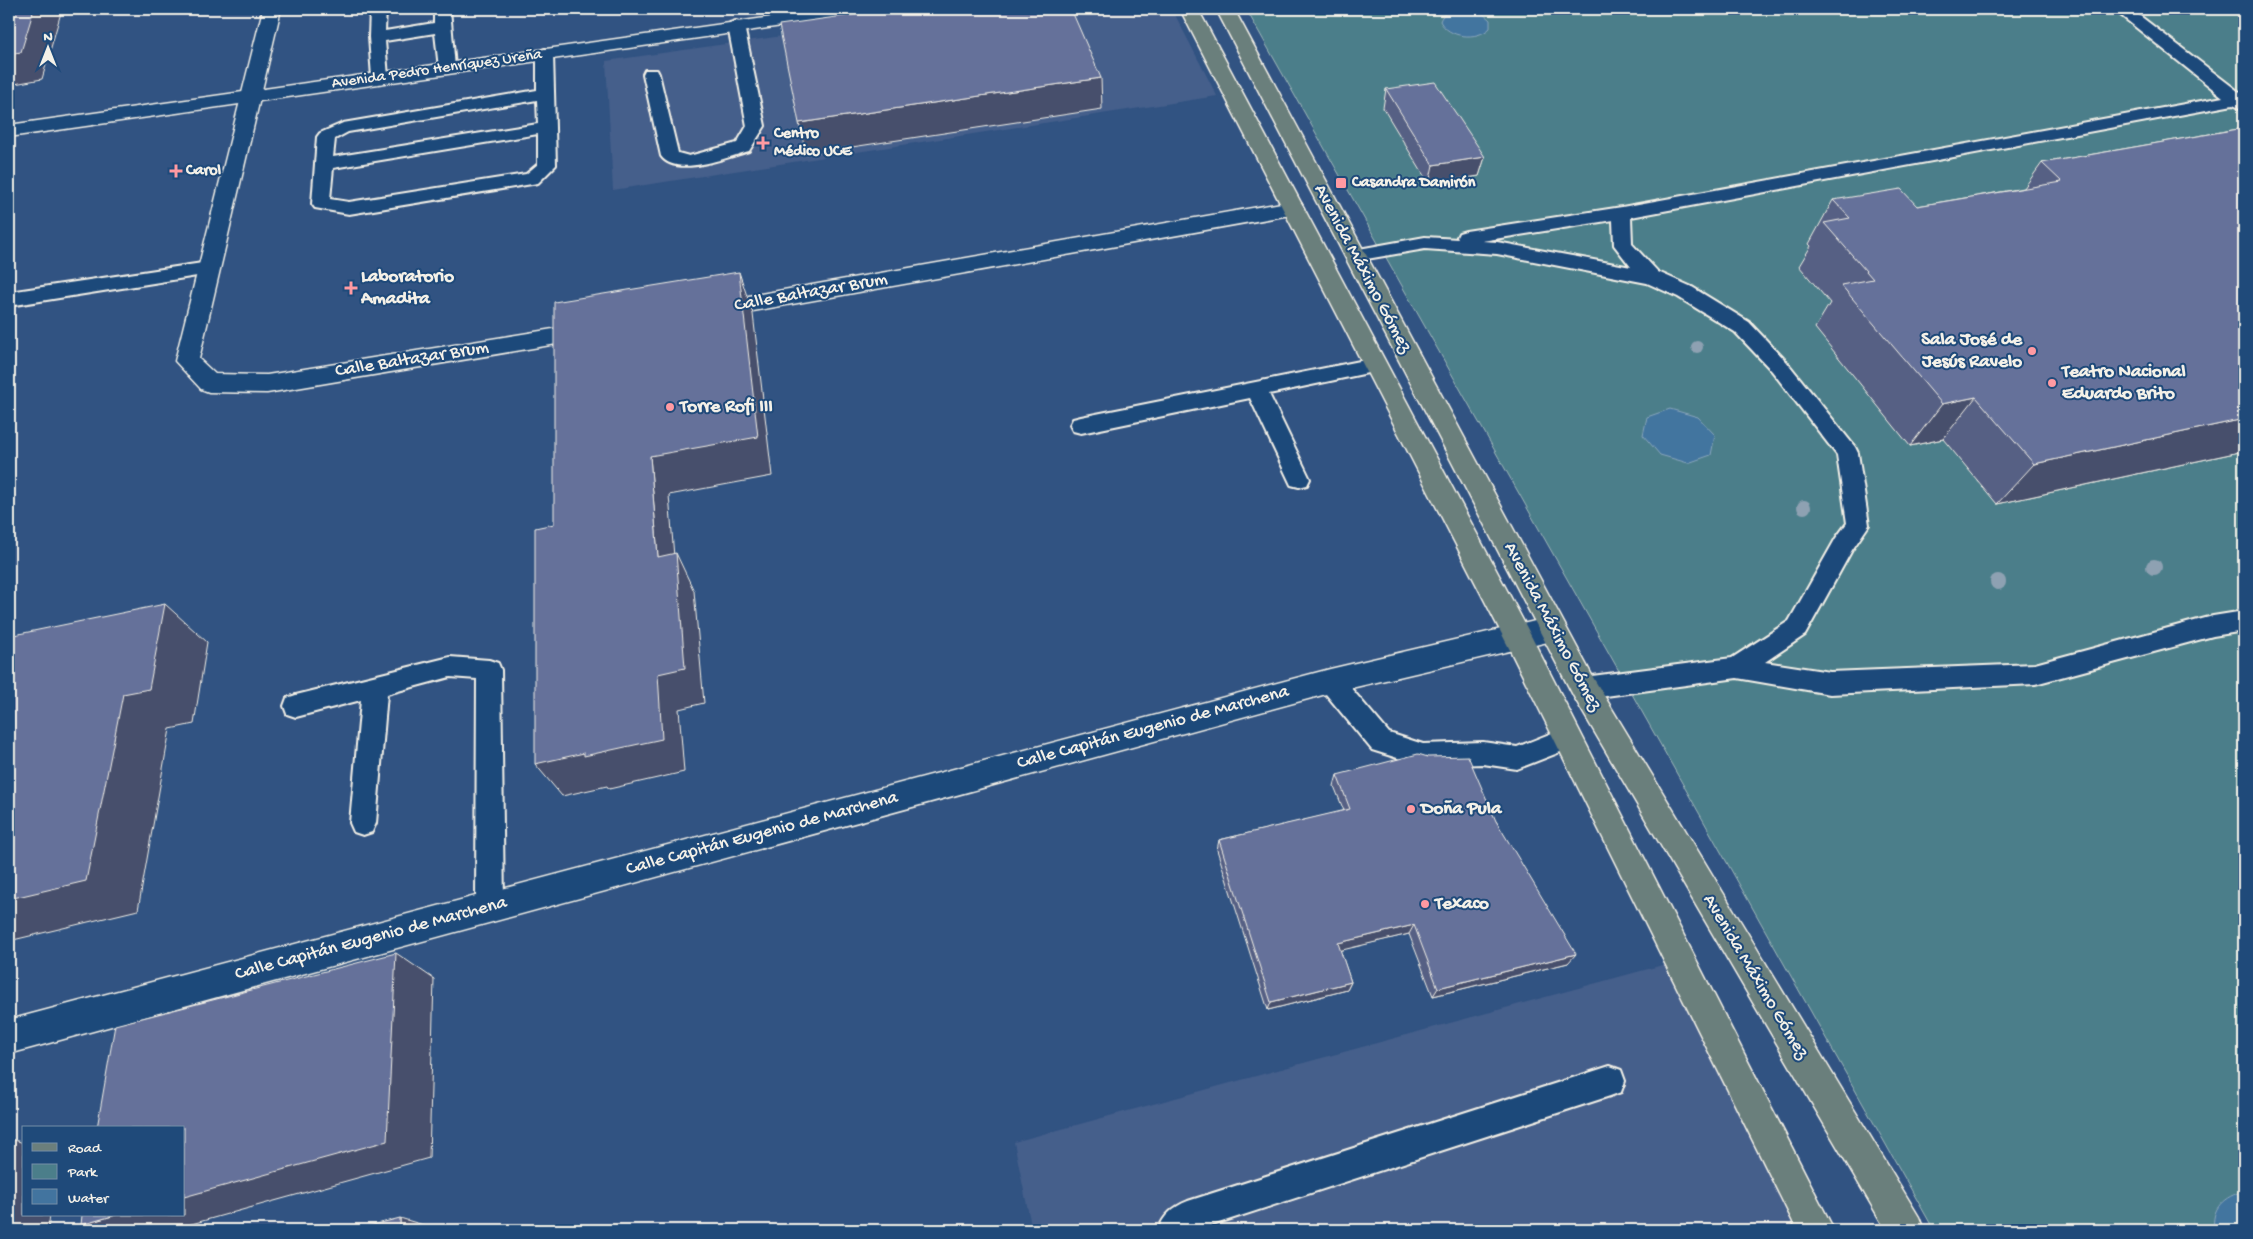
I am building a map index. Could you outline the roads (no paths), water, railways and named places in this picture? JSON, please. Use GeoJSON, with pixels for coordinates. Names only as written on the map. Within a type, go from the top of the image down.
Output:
{"type":"FeatureCollection","features":[{"type":"Feature","properties":{"kind":"main road","name":"Avenida Máximo Gómez"},"geometry":{"type":"LineString","coordinates":[[1189,9],[1517,636],[1816,1230]]}},
{"type":"Feature","properties":{"kind":"main road","name":"Avenida Máximo Gómez"},"geometry":{"type":"LineString","coordinates":[[1225,9],[1584,688],[1906,1230]]}},
{"type":"Feature","properties":{"kind":"street"},"geometry":{"type":"LineString","coordinates":[[209,268],[272,9]]}},
{"type":"Feature","properties":{"kind":"street","name":"Avenida Pedro Henríquez Ureña"},"geometry":{"type":"LineString","coordinates":[[9,131],[865,9]]}},
{"type":"Feature","properties":{"kind":"street","name":"Calle Baltazar Brum"},"geometry":{"type":"LineString","coordinates":[[697,313],[1293,208]]}},
{"type":"Feature","properties":{"kind":"street","name":"Calle Baltazar Brum"},"geometry":{"type":"LineString","coordinates":[[209,268],[187,361],[209,383],[267,384],[608,328]]}},
{"type":"Feature","properties":{"kind":"street","name":"Calle Capitán Eugenio de Marchena"},"geometry":{"type":"LineString","coordinates":[[9,1037],[1330,681],[1552,629]]}},
{"type":"Feature","properties":{"kind":"lane"},"geometry":{"type":"LineString","coordinates":[[378,9],[377,38],[380,77]]}},
{"type":"Feature","properties":{"kind":"lane"},"geometry":{"type":"LineString","coordinates":[[442,9],[442,27],[447,68]]}},
{"type":"Feature","properties":{"kind":"lane"},"geometry":{"type":"LineString","coordinates":[[2122,9],[2241,102]]}},
{"type":"Feature","properties":{"kind":"lane"},"geometry":{"type":"LineString","coordinates":[[652,74],[670,156],[688,162],[743,147],[756,126],[736,26]]}},
{"type":"Feature","properties":{"kind":"lane"},"geometry":{"type":"LineString","coordinates":[[377,38],[442,27]]}},
{"type":"Feature","properties":{"kind":"lane"},"geometry":{"type":"LineString","coordinates":[[545,94],[343,128],[326,137],[321,204],[350,208],[532,179],[547,165],[545,128],[546,54]]}},
{"type":"Feature","properties":{"kind":"lane"},"geometry":{"type":"LineString","coordinates":[[1355,255],[1622,213],[2241,102]]}},
{"type":"Feature","properties":{"kind":"lane"},"geometry":{"type":"LineString","coordinates":[[325,164],[545,128]]}},
{"type":"Feature","properties":{"kind":"lane"},"geometry":{"type":"LineString","coordinates":[[1622,213],[1623,245],[1651,277]]}},
{"type":"Feature","properties":{"kind":"lane"},"geometry":{"type":"LineString","coordinates":[[1424,243],[1497,248],[1651,277],[1685,292],[1742,327],[1779,366],[1847,453],[1858,525],[1844,544],[1797,628],[1736,668]]}},
{"type":"Feature","properties":{"kind":"lane"},"geometry":{"type":"LineString","coordinates":[[9,299],[209,268]]}},
{"type":"Feature","properties":{"kind":"lane"},"geometry":{"type":"LineString","coordinates":[[1081,426],[1375,365]]}},
{"type":"Feature","properties":{"kind":"lane"},"geometry":{"type":"LineString","coordinates":[[1257,390],[1299,479]]}},
{"type":"Feature","properties":{"kind":"lane"},"geometry":{"type":"LineString","coordinates":[[1584,688],[1736,668],[1830,683],[2035,674],[2213,626],[2244,621]]}},
{"type":"Feature","properties":{"kind":"lane"},"geometry":{"type":"LineString","coordinates":[[296,706],[450,667],[489,670],[490,907]]}},
{"type":"Feature","properties":{"kind":"lane"},"geometry":{"type":"LineString","coordinates":[[1330,681],[1381,742],[1423,755],[1483,753],[1516,758],[1567,738]]}},
{"type":"Feature","properties":{"kind":"lane"},"geometry":{"type":"LineString","coordinates":[[363,824],[375,686]]}},
{"type":"Feature","properties":{"kind":"lane"},"geometry":{"type":"LineString","coordinates":[[1174,1230],[1188,1217],[1610,1081]]}},
{"type":"Feature","properties":{"kind":"water"},"geometry":{"type":"Polygon","coordinates":[[[1457,9],[1481,12],[1490,20],[1490,28],[1478,35],[1471,36],[1463,36],[1449,31],[1440,21],[1447,12],[1457,9]]]}},
{"type":"Feature","properties":{"kind":"water"},"geometry":{"type":"Polygon","coordinates":[[[1670,409],[1698,417],[1715,435],[1711,455],[1688,463],[1660,455],[1643,435],[1647,417],[1670,409]]]}},
{"type":"Feature","properties":{"kind":"water"},"geometry":{"type":"Polygon","coordinates":[[[2244,1191],[2244,1230],[2214,1230],[2215,1215],[2220,1204],[2230,1196],[2244,1191]]]}},
{"type":"Feature","properties":{"kind":"place","name":"Centro Médico UCE"},"geometry":{"type":"Point","coordinates":[763,143]}},
{"type":"Feature","properties":{"kind":"place","name":"Carol"},"geometry":{"type":"Point","coordinates":[176,171]}},
{"type":"Feature","properties":{"kind":"place","name":"Casandra Damirón"},"geometry":{"type":"Point","coordinates":[1341,183]}},
{"type":"Feature","properties":{"kind":"place","name":"Laboratorio Amadita"},"geometry":{"type":"Point","coordinates":[351,288]}},
{"type":"Feature","properties":{"kind":"place","name":"Sala José de Jesús Ravelo"},"geometry":{"type":"Point","coordinates":[2032,351]}},
{"type":"Feature","properties":{"kind":"place","name":"Teatro Nacional Eduardo Brito"},"geometry":{"type":"Point","coordinates":[2052,383]}},
{"type":"Feature","properties":{"kind":"place","name":"Torre Rofi III"},"geometry":{"type":"Point","coordinates":[670,407]}},
{"type":"Feature","properties":{"kind":"place","name":"Doña Pula"},"geometry":{"type":"Point","coordinates":[1411,809]}},
{"type":"Feature","properties":{"kind":"place","name":"Texaco"},"geometry":{"type":"Point","coordinates":[1425,904]}}]}
